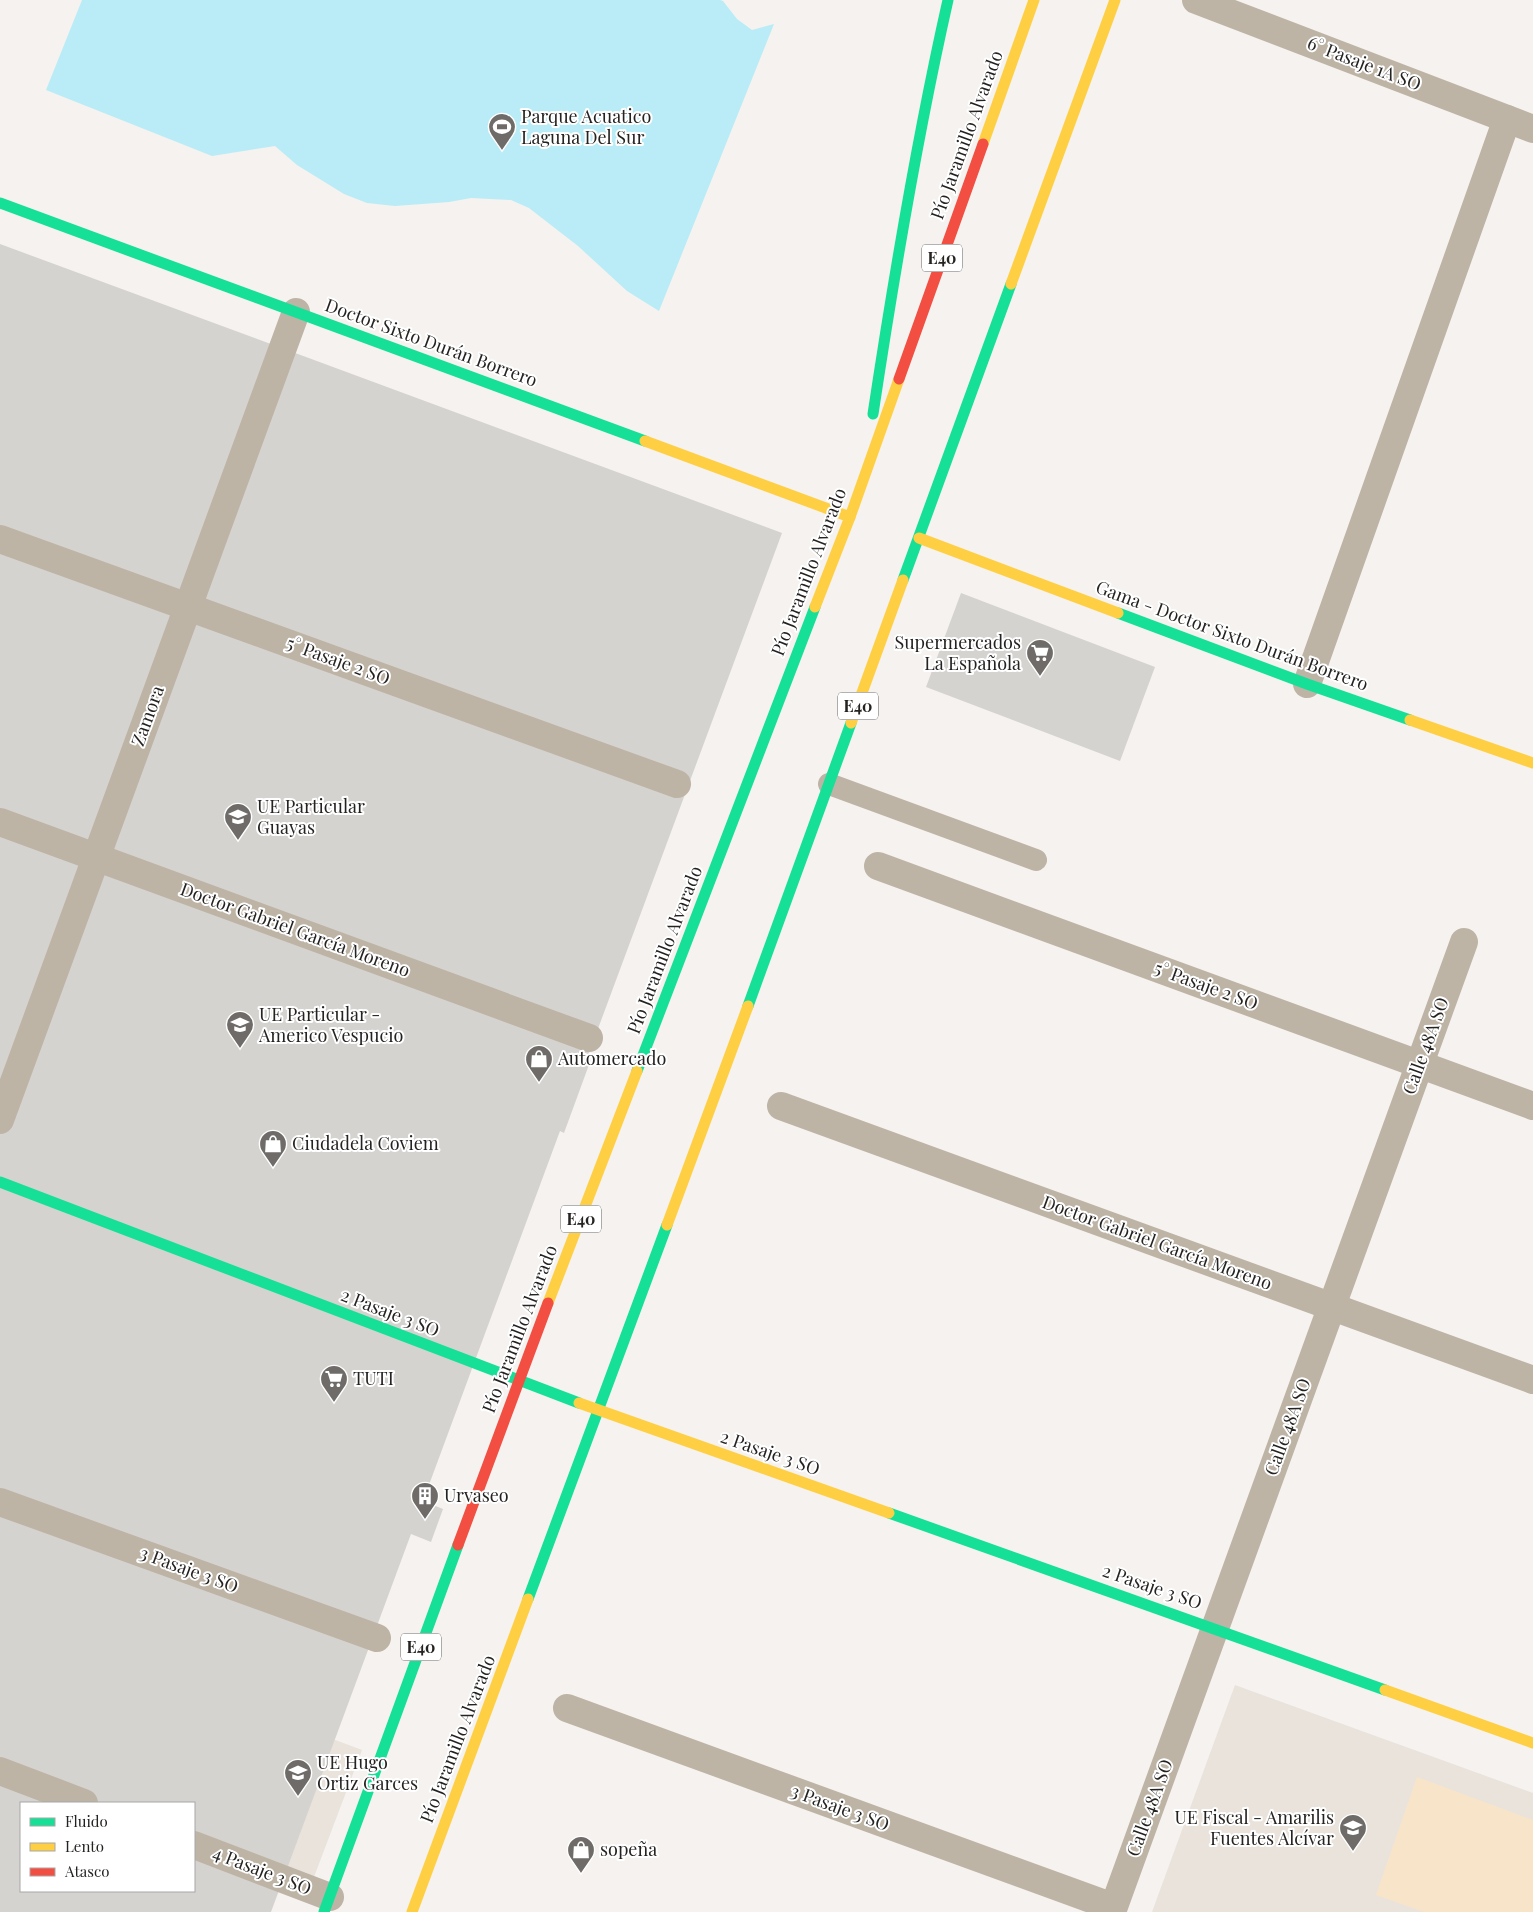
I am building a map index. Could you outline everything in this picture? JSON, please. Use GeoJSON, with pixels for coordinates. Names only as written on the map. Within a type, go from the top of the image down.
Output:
{"type":"FeatureCollection","features":[{"type":"Feature","properties":{"kind":"main road"},"geometry":{"type":"LineString","coordinates":[[865,473],[896,258],[934,56],[948,0]]}},
{"type":"Feature","properties":{"kind":"main road","name":"Pío Jaramillo Alvarado"},"geometry":{"type":"LineString","coordinates":[[327,1904],[518,1381],[850,517],[1034,0]]}},
{"type":"Feature","properties":{"kind":"main road","name":"Pío Jaramillo Alvarado"},"geometry":{"type":"LineString","coordinates":[[412,1912],[599,1411],[1115,0]]}},
{"type":"Feature","properties":{"kind":"main road","name":"Doctor Sixto Durán Borrero"},"geometry":{"type":"LineString","coordinates":[[0,203],[850,517]]}},
{"type":"Feature","properties":{"kind":"main road","name":"Gama - Doctor Sixto Durán Borrero"},"geometry":{"type":"LineString","coordinates":[[919,538],[1307,684],[1533,763]]}},
{"type":"Feature","properties":{"kind":"main road","name":"2 Pasaje 3 SO"},"geometry":{"type":"LineString","coordinates":[[0,1182],[599,1411],[1215,1628],[1533,1743]]}},
{"type":"Feature","properties":{"kind":"street","name":"6° Pasaje 1A SO"},"geometry":{"type":"LineString","coordinates":[[1196,0],[1533,128]]}},
{"type":"Feature","properties":{"kind":"street"},"geometry":{"type":"LineString","coordinates":[[1307,684],[1507,119]]}},
{"type":"Feature","properties":{"kind":"street","name":"Zamora"},"geometry":{"type":"LineString","coordinates":[[0,1120],[296,312]]}},
{"type":"Feature","properties":{"kind":"street","name":"5° Pasaje 2 SO"},"geometry":{"type":"LineString","coordinates":[[0,539],[677,784]]}},
{"type":"Feature","properties":{"kind":"street","name":"Doctor Gabriel García Moreno"},"geometry":{"type":"LineString","coordinates":[[0,822],[589,1038]]}},
{"type":"Feature","properties":{"kind":"street","name":"5° Pasaje 2 SO"},"geometry":{"type":"LineString","coordinates":[[878,866],[1533,1106]]}},
{"type":"Feature","properties":{"kind":"street","name":"Calle 48A SO"},"geometry":{"type":"LineString","coordinates":[[1112,1910],[1464,942]]}},
{"type":"Feature","properties":{"kind":"street","name":"Doctor Gabriel García Moreno"},"geometry":{"type":"LineString","coordinates":[[781,1106],[1533,1380]]}},
{"type":"Feature","properties":{"kind":"street","name":"3 Pasaje 3 SO"},"geometry":{"type":"LineString","coordinates":[[0,1502],[378,1638]]}},
{"type":"Feature","properties":{"kind":"street","name":"3 Pasaje 3 SO"},"geometry":{"type":"LineString","coordinates":[[566,1708],[1112,1910]]}},
{"type":"Feature","properties":{"kind":"street"},"geometry":{"type":"LineString","coordinates":[[0,1771],[81,1802]]}},
{"type":"Feature","properties":{"kind":"street","name":"4 Pasaje 3 SO"},"geometry":{"type":"LineString","coordinates":[[195,1845],[327,1904]]}},
{"type":"Feature","properties":{"kind":"lane"},"geometry":{"type":"LineString","coordinates":[[829,784],[1036,860]]}},
{"type":"Feature","properties":{"kind":"shaded area","name":"UE Fiscal - Amarilis Fuentes Alcívar"},"geometry":{"type":"Polygon","coordinates":[[[1235,1685],[1533,1793],[1533,1912],[1152,1912],[1235,1685]]]}},
{"type":"Feature","properties":{"kind":"shaded area","name":"UE Hugo Ortiz Garces"},"geometry":{"type":"Polygon","coordinates":[[[282,1720],[362,1750],[314,1877],[234,1845],[282,1720]]]}},
{"type":"Feature","properties":{"kind":"shaded area"},"geometry":{"type":"Polygon","coordinates":[[[1417,1777],[1533,1820],[1533,1912],[1424,1912],[1376,1895],[1417,1777]]]}},
{"type":"Feature","properties":{"kind":"water","name":"Parque Acuatico Laguna Del Sur"},"geometry":{"type":"Polygon","coordinates":[[[82,0],[720,0],[723,1],[737,19],[752,30],[774,24],[659,311],[627,291],[578,246],[529,208],[511,200],[471,198],[449,202],[395,206],[367,203],[344,194],[297,165],[275,146],[212,156],[46,90],[82,0]]]}},
{"type":"Feature","properties":{"kind":"building","name":"Ciudadela Coviem"},"geometry":{"type":"Polygon","coordinates":[[[0,244],[782,533],[586,1061],[590,1062],[564,1133],[560,1131],[423,1501],[443,1509],[431,1542],[411,1534],[271,1912],[0,1912],[0,244]]]}},
{"type":"Feature","properties":{"kind":"building","name":"Supermercados La Española"},"geometry":{"type":"Polygon","coordinates":[[[961,593],[1155,667],[1120,761],[926,687],[961,593]]]}},
{"type":"Feature","properties":{"kind":"traffic: fast"},"geometry":{"type":"LineString","coordinates":[[873,414],[907,206],[948,0]]}},
{"type":"Feature","properties":{"kind":"traffic: fast"},"geometry":{"type":"LineString","coordinates":[[0,203],[645,441]]}},
{"type":"Feature","properties":{"kind":"traffic: fast"},"geometry":{"type":"LineString","coordinates":[[903,580],[1011,284]]}},
{"type":"Feature","properties":{"kind":"traffic: fast"},"geometry":{"type":"LineString","coordinates":[[637,1071],[815,607]]}},
{"type":"Feature","properties":{"kind":"traffic: fast"},"geometry":{"type":"LineString","coordinates":[[1118,613],[1307,684],[1410,720]]}},
{"type":"Feature","properties":{"kind":"traffic: fast"},"geometry":{"type":"LineString","coordinates":[[748,1006],[851,723]]}},
{"type":"Feature","properties":{"kind":"traffic: fast"},"geometry":{"type":"LineString","coordinates":[[0,1182],[579,1403]]}},
{"type":"Feature","properties":{"kind":"traffic: fast"},"geometry":{"type":"LineString","coordinates":[[528,1599],[667,1225]]}},
{"type":"Feature","properties":{"kind":"traffic: fast"},"geometry":{"type":"LineString","coordinates":[[889,1513],[1385,1690]]}},
{"type":"Feature","properties":{"kind":"traffic: fast"},"geometry":{"type":"LineString","coordinates":[[324,1912],[458,1545]]}},
{"type":"Feature","properties":{"kind":"traffic: slow"},"geometry":{"type":"LineString","coordinates":[[983,144],[1034,0]]}},
{"type":"Feature","properties":{"kind":"traffic: slow"},"geometry":{"type":"LineString","coordinates":[[1011,284],[1115,0]]}},
{"type":"Feature","properties":{"kind":"traffic: slow"},"geometry":{"type":"LineString","coordinates":[[815,607],[850,517],[899,379]]}},
{"type":"Feature","properties":{"kind":"traffic: slow"},"geometry":{"type":"LineString","coordinates":[[645,441],[850,517]]}},
{"type":"Feature","properties":{"kind":"traffic: slow"},"geometry":{"type":"LineString","coordinates":[[919,538],[1118,613]]}},
{"type":"Feature","properties":{"kind":"traffic: slow"},"geometry":{"type":"LineString","coordinates":[[851,723],[903,580]]}},
{"type":"Feature","properties":{"kind":"traffic: slow"},"geometry":{"type":"LineString","coordinates":[[1410,720],[1533,763]]}},
{"type":"Feature","properties":{"kind":"traffic: slow"},"geometry":{"type":"LineString","coordinates":[[667,1225],[748,1006]]}},
{"type":"Feature","properties":{"kind":"traffic: slow"},"geometry":{"type":"LineString","coordinates":[[548,1303],[637,1071]]}},
{"type":"Feature","properties":{"kind":"traffic: slow"},"geometry":{"type":"LineString","coordinates":[[579,1403],[889,1513]]}},
{"type":"Feature","properties":{"kind":"traffic: slow"},"geometry":{"type":"LineString","coordinates":[[412,1912],[528,1599]]}},
{"type":"Feature","properties":{"kind":"traffic: slow"},"geometry":{"type":"LineString","coordinates":[[1385,1690],[1533,1743]]}},
{"type":"Feature","properties":{"kind":"traffic: jam"},"geometry":{"type":"LineString","coordinates":[[899,379],[983,144]]}},
{"type":"Feature","properties":{"kind":"traffic: jam"},"geometry":{"type":"LineString","coordinates":[[458,1545],[548,1303]]}},
{"type":"Feature","properties":{"kind":"place","name":"Parque Acuatico Laguna Del Sur"},"geometry":{"type":"Point","coordinates":[502,151]}},
{"type":"Feature","properties":{"kind":"place","name":"Supermercados La Española"},"geometry":{"type":"Point","coordinates":[1040,677]}},
{"type":"Feature","properties":{"kind":"place","name":"UE Particular Guayas"},"geometry":{"type":"Point","coordinates":[238,841]}},
{"type":"Feature","properties":{"kind":"place","name":"UE Particular - Americo Vespucio"},"geometry":{"type":"Point","coordinates":[240,1049]}},
{"type":"Feature","properties":{"kind":"place","name":"Automercado"},"geometry":{"type":"Point","coordinates":[539,1083]}},
{"type":"Feature","properties":{"kind":"place","name":"Ciudadela Coviem"},"geometry":{"type":"Point","coordinates":[273,1168]}},
{"type":"Feature","properties":{"kind":"place","name":"TUTI"},"geometry":{"type":"Point","coordinates":[334,1403]}},
{"type":"Feature","properties":{"kind":"place","name":"Urvaseo"},"geometry":{"type":"Point","coordinates":[425,1520]}},
{"type":"Feature","properties":{"kind":"place","name":"UE Hugo Ortiz Garces"},"geometry":{"type":"Point","coordinates":[298,1797]}},
{"type":"Feature","properties":{"kind":"place","name":"UE Fiscal - Amarilis Fuentes Alcívar"},"geometry":{"type":"Point","coordinates":[1353,1852]}},
{"type":"Feature","properties":{"kind":"place","name":"sopeña"},"geometry":{"type":"Point","coordinates":[581,1874]}}]}
